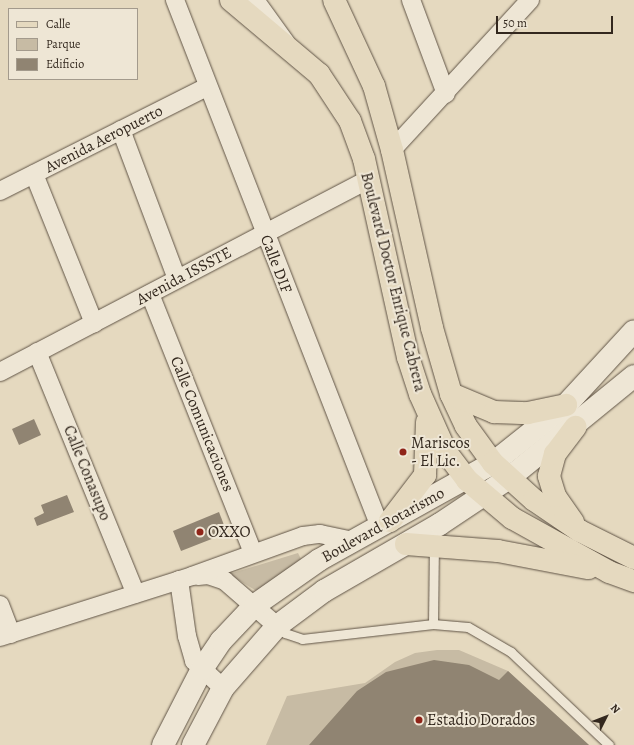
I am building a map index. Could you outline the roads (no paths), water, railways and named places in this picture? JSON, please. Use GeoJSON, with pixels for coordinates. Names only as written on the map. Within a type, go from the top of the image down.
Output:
{"type":"FeatureCollection","features":[{"type":"Feature","properties":{"kind":"main road","name":"Boulevard Doctor Enrique Cabrera"},"geometry":{"type":"LineString","coordinates":[[231,0],[287,44],[320,74],[335,94],[357,137],[408,357],[427,411],[446,452],[467,480],[483,495],[538,534],[609,572],[634,581]]}},
{"type":"Feature","properties":{"kind":"main road","name":"Boulevard Doctor Enrique Cabrera"},"geometry":{"type":"LineString","coordinates":[[334,0],[361,52],[392,150],[432,328],[451,394],[466,426],[493,463],[509,478],[580,531],[634,558]]}},
{"type":"Feature","properties":{"kind":"main road"},"geometry":{"type":"LineString","coordinates":[[451,394],[494,412],[528,413],[566,405]]}},
{"type":"Feature","properties":{"kind":"main road"},"geometry":{"type":"LineString","coordinates":[[384,524],[425,475],[429,454],[427,411]]}},
{"type":"Feature","properties":{"kind":"main road"},"geometry":{"type":"LineString","coordinates":[[575,427],[555,454],[549,476],[555,496],[580,531]]}},
{"type":"Feature","properties":{"kind":"main road"},"geometry":{"type":"LineString","coordinates":[[406,544],[498,551],[609,572]]}},
{"type":"Feature","properties":{"kind":"street","name":"Calle DIF"},"geometry":{"type":"LineString","coordinates":[[175,0],[264,234],[384,524]]}},
{"type":"Feature","properties":{"kind":"street"},"geometry":{"type":"LineString","coordinates":[[255,0],[272,18],[287,44]]}},
{"type":"Feature","properties":{"kind":"street"},"geometry":{"type":"LineString","coordinates":[[411,0],[446,94]]}},
{"type":"Feature","properties":{"kind":"street"},"geometry":{"type":"LineString","coordinates":[[392,150],[446,94],[530,0]]}},
{"type":"Feature","properties":{"kind":"street","name":"Avenida Aeropuerto"},"geometry":{"type":"LineString","coordinates":[[0,191],[207,87]]}},
{"type":"Feature","properties":{"kind":"street"},"geometry":{"type":"LineString","coordinates":[[121,130],[177,279]]}},
{"type":"Feature","properties":{"kind":"street"},"geometry":{"type":"LineString","coordinates":[[34,174],[94,323]]}},
{"type":"Feature","properties":{"kind":"street","name":"Avenida ISSSTE"},"geometry":{"type":"LineString","coordinates":[[1,369],[38,352],[368,180]]}},
{"type":"Feature","properties":{"kind":"street","name":"Calle Comunicaciones"},"geometry":{"type":"LineString","coordinates":[[150,294],[253,553]]}},
{"type":"Feature","properties":{"kind":"street","name":"Boulevard Rotarismo"},"geometry":{"type":"LineString","coordinates":[[162,745],[202,669],[221,641],[255,606],[319,560],[467,480],[493,463],[566,405],[634,331]]}},
{"type":"Feature","properties":{"kind":"street","name":"Calle Conasupo"},"geometry":{"type":"LineString","coordinates":[[38,352],[136,594]]}},
{"type":"Feature","properties":{"kind":"street","name":"Boulevard Rotarismo"},"geometry":{"type":"LineString","coordinates":[[193,745],[223,688],[277,626],[324,591],[406,544],[509,478],[575,427],[634,376]]}},
{"type":"Feature","properties":{"kind":"street"},"geometry":{"type":"LineString","coordinates":[[0,605],[5,635],[185,578],[253,553],[320,534],[353,541]]}},
{"type":"Feature","properties":{"kind":"street"},"geometry":{"type":"LineString","coordinates":[[185,578],[218,577],[255,606],[277,626]]}},
{"type":"Feature","properties":{"kind":"street"},"geometry":{"type":"LineString","coordinates":[[185,578],[190,650],[202,669],[223,688]]}},
{"type":"Feature","properties":{"kind":"lane"},"geometry":{"type":"LineString","coordinates":[[433,624],[434,545]]}},
{"type":"Feature","properties":{"kind":"lane"},"geometry":{"type":"LineString","coordinates":[[277,626],[302,639],[433,624],[468,627],[511,652],[609,745]]}},
{"type":"Feature","properties":{"kind":"place","name":"Mariscos - El Lic."},"geometry":{"type":"Point","coordinates":[403,452]}},
{"type":"Feature","properties":{"kind":"place","name":"OXXO"},"geometry":{"type":"Point","coordinates":[200,532]}},
{"type":"Feature","properties":{"kind":"place","name":"Estadio Dorados"},"geometry":{"type":"Point","coordinates":[419,720]}}]}
